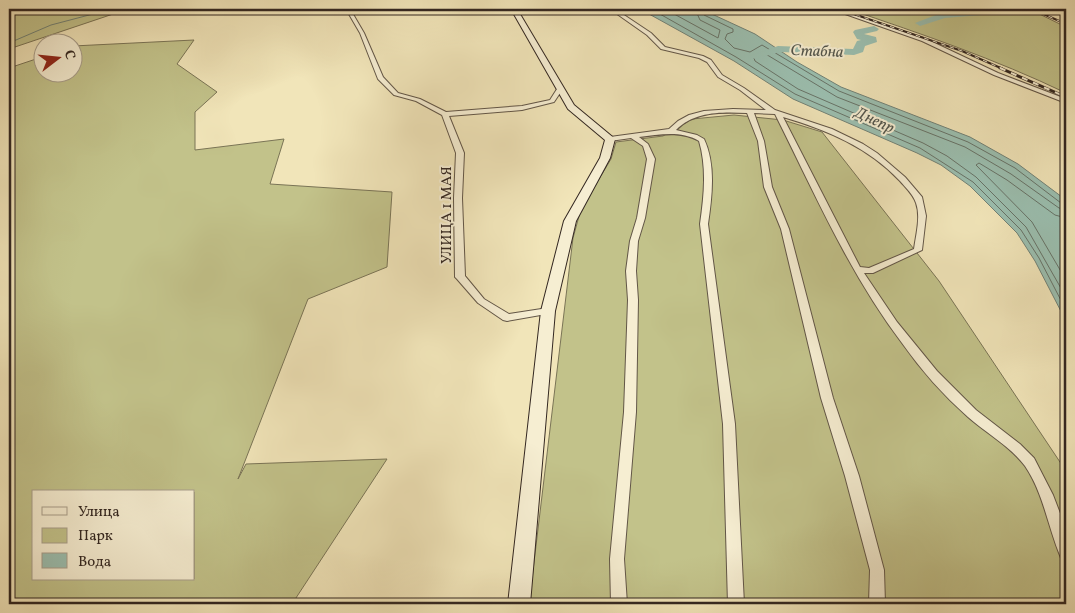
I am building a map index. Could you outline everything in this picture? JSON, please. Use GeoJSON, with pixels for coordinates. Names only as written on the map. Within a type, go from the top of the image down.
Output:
{"type":"FeatureCollection","features":[{"type":"Feature","properties":{"kind":"street"},"geometry":{"type":"LineString","coordinates":[[94,10],[100,9]]}},
{"type":"Feature","properties":{"kind":"street"},"geometry":{"type":"LineString","coordinates":[[348,9],[362,33],[380,78],[396,94],[418,100],[445,114],[483,112],[545,103],[552,101],[559,90]]}},
{"type":"Feature","properties":{"kind":"street"},"geometry":{"type":"LineString","coordinates":[[514,9],[559,90],[571,107],[610,140]]}},
{"type":"Feature","properties":{"kind":"street"},"geometry":{"type":"LineString","coordinates":[[612,9],[649,34],[663,48],[701,57],[709,62],[720,76],[776,113],[857,269],[890,323],[926,368],[966,409],[1027,460],[1046,489],[1066,553]]}},
{"type":"Feature","properties":{"kind":"street"},"geometry":{"type":"LineString","coordinates":[[833,9],[924,40],[996,74],[1066,101]]}},
{"type":"Feature","properties":{"kind":"street"},"geometry":{"type":"LineString","coordinates":[[738,112],[750,101],[749,94]]}},
{"type":"Feature","properties":{"kind":"street"},"geometry":{"type":"LineString","coordinates":[[750,112],[761,141],[768,187],[784,229],[824,389],[860,504],[876,570],[877,604]]}},
{"type":"Feature","properties":{"kind":"street"},"geometry":{"type":"LineString","coordinates":[[671,131],[678,121],[703,113],[776,113],[824,127],[855,141],[897,174],[918,196],[922,217],[918,250],[870,271],[857,269]]}},
{"type":"Feature","properties":{"kind":"street","name":"УЛИЦА 1 МАЯ"},"geometry":{"type":"LineString","coordinates":[[445,114],[460,153],[458,198],[460,276],[481,301],[507,318],[548,311]]}},
{"type":"Feature","properties":{"kind":"street"},"geometry":{"type":"LineString","coordinates":[[610,140],[671,131],[695,136],[702,140],[705,150],[707,200],[704,224],[729,424],[736,604]]}},
{"type":"Feature","properties":{"kind":"street"},"geometry":{"type":"LineString","coordinates":[[619,604],[617,559],[630,412],[633,300],[631,271],[634,241],[642,218],[651,159],[646,144],[632,136]]}},
{"type":"Feature","properties":{"kind":"street"},"geometry":{"type":"LineString","coordinates":[[520,604],[548,311],[570,221],[605,158],[610,140]]}},
{"type":"Feature","properties":{"kind":"green space"},"geometry":{"type":"Polygon","coordinates":[[[19,9],[128,9],[60,32],[32,32],[32,41],[9,49],[9,15],[19,9]]]}},
{"type":"Feature","properties":{"kind":"green space"},"geometry":{"type":"Polygon","coordinates":[[[848,9],[1029,9],[1066,27],[1066,93],[985,58],[848,9]]]}},
{"type":"Feature","properties":{"kind":"green space"},"geometry":{"type":"Polygon","coordinates":[[[194,40],[177,64],[217,92],[195,112],[195,150],[284,139],[270,184],[392,192],[387,267],[308,299],[238,479],[246,464],[387,459],[292,604],[9,604],[9,68],[32,60],[32,82],[82,82],[82,46],[194,40]]]}},
{"type":"Feature","properties":{"kind":"green space"},"geometry":{"type":"Polygon","coordinates":[[[734,115],[783,120],[822,132],[939,281],[1066,471],[1066,604],[529,604],[573,238],[581,209],[611,159],[616,142],[663,136],[692,119],[734,115]]]}},
{"type":"Feature","properties":{"kind":"water","name":"Днепр"},"geometry":{"type":"Polygon","coordinates":[[[640,9],[701,9],[755,34],[797,62],[841,87],[970,137],[1018,164],[1066,200],[1066,321],[1035,261],[1017,233],[970,186],[941,165],[917,153],[793,99],[734,61],[640,9]]]}},
{"type":"Feature","properties":{"kind":"waterway"},"geometry":{"type":"LineString","coordinates":[[9,43],[51,25],[112,9]]}},
{"type":"Feature","properties":{"kind":"waterway","name":"Стабна"},"geometry":{"type":"LineString","coordinates":[[920,23],[944,15],[1019,9]]}},
{"type":"Feature","properties":{"kind":"waterway","name":"Стабна"},"geometry":{"type":"LineString","coordinates":[[755,56],[768,54],[778,49],[854,52],[859,50],[861,43],[872,42],[872,39],[861,37],[858,32],[874,29]]}},
{"type":"Feature","properties":{"kind":"railway"},"geometry":{"type":"LineString","coordinates":[[839,9],[962,51],[1003,69]]}},
{"type":"Feature","properties":{"kind":"railway"},"geometry":{"type":"LineString","coordinates":[[1032,9],[1066,24]]}},
{"type":"Feature","properties":{"kind":"railway"},"geometry":{"type":"LineString","coordinates":[[1000,68],[1066,97]]}}]}
